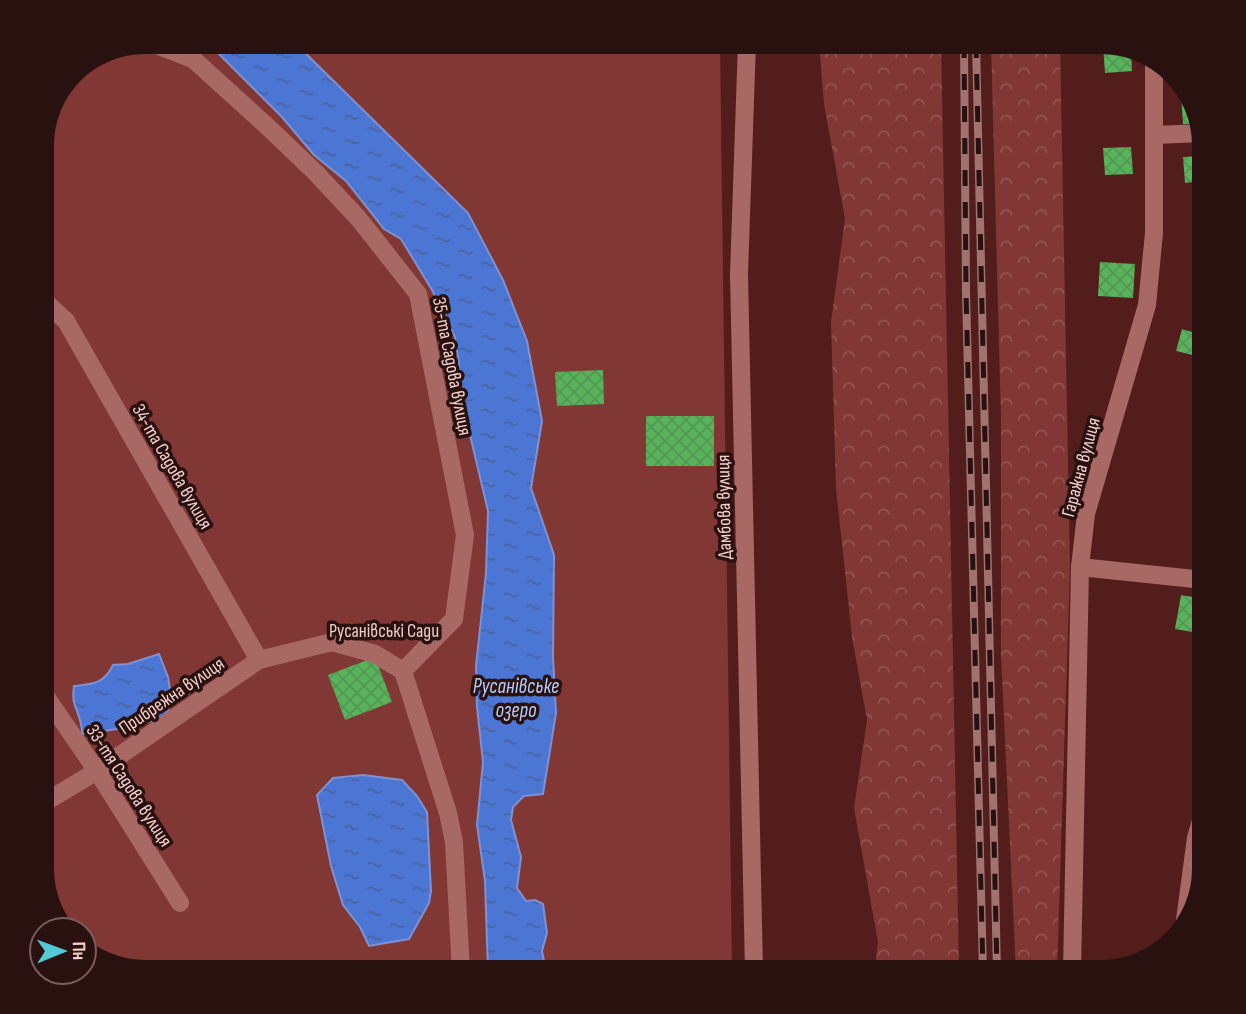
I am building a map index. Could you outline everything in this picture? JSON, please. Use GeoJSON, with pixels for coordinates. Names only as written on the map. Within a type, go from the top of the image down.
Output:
{"type":"FeatureCollection","features":[{"type":"Feature","properties":{"kind":"street","name":"35-та Садова вулиця"},"geometry":{"type":"LineString","coordinates":[[182,54],[193,58],[315,172],[359,219],[418,294],[465,536],[454,619],[403,671]]}},
{"type":"Feature","properties":{"kind":"street","name":"Дамбова вулиця"},"geometry":{"type":"LineString","coordinates":[[747,54],[739,274],[754,960]]}},
{"type":"Feature","properties":{"kind":"street","name":"Гаражна вулиця"},"geometry":{"type":"LineString","coordinates":[[1072,960],[1080,567],[1086,514],[1147,306],[1154,233],[1154,72]]}},
{"type":"Feature","properties":{"kind":"street"},"geometry":{"type":"LineString","coordinates":[[1155,135],[1191,133]]}},
{"type":"Feature","properties":{"kind":"street","name":"34-та Садова вулиця"},"geometry":{"type":"LineString","coordinates":[[54,310],[66,321],[259,660]]}},
{"type":"Feature","properties":{"kind":"street"},"geometry":{"type":"LineString","coordinates":[[1080,567],[1192,579]]}},
{"type":"Feature","properties":{"kind":"street","name":"Прибрежна вулиця"},"geometry":{"type":"LineString","coordinates":[[54,797],[97,771],[259,660],[332,642],[375,654],[403,671]]}},
{"type":"Feature","properties":{"kind":"street"},"geometry":{"type":"LineString","coordinates":[[403,671],[448,813],[454,842],[460,960]]}},
{"type":"Feature","properties":{"kind":"street","name":"33-тя Садова вулиця"},"geometry":{"type":"LineString","coordinates":[[54,708],[180,903]]}},
{"type":"Feature","properties":{"kind":"green space","name":"Русанівські Сади"},"geometry":{"type":"Polygon","coordinates":[[[145,54],[720,54],[732,960],[145,960],[127,958],[100,948],[98,916],[68,916],[57,893],[54,875],[54,139],[57,121],[73,90],[85,77],[110,61],[145,54]]]}},
{"type":"Feature","properties":{"kind":"green space"},"geometry":{"type":"Polygon","coordinates":[[[820,54],[941,54],[959,960],[876,960],[878,942],[854,808],[867,720],[852,637],[836,488],[831,322],[845,219],[824,104],[820,54]]]}},
{"type":"Feature","properties":{"kind":"green space"},"geometry":{"type":"Polygon","coordinates":[[[991,54],[1060,54],[1070,568],[1057,960],[1015,960],[1001,654],[1001,419],[991,54]]]}},
{"type":"Feature","properties":{"kind":"water","name":"Русанівське озеро"},"geometry":{"type":"Polygon","coordinates":[[[219,54],[306,54],[468,213],[503,280],[527,341],[542,421],[531,488],[554,555],[553,657],[556,713],[543,794],[524,796],[513,807],[511,820],[521,857],[517,888],[526,901],[535,900],[543,904],[547,933],[542,951],[544,960],[488,960],[485,881],[477,825],[483,762],[476,666],[486,573],[488,511],[467,422],[455,337],[432,290],[401,239],[384,229],[346,181],[314,155],[282,117],[219,54]]]}},
{"type":"Feature","properties":{"kind":"water"},"geometry":{"type":"Polygon","coordinates":[[[159,654],[168,677],[172,702],[164,718],[124,728],[82,734],[73,694],[74,686],[97,682],[106,676],[113,665],[128,664],[159,654]]]}},
{"type":"Feature","properties":{"kind":"water"},"geometry":{"type":"Polygon","coordinates":[[[363,775],[402,780],[427,812],[431,891],[429,903],[409,939],[369,946],[360,927],[343,905],[331,866],[317,795],[333,778],[363,775]]]}},
{"type":"Feature","properties":{"kind":"building"},"geometry":{"type":"Polygon","coordinates":[[[1104,54],[1131,60],[1132,71],[1105,73],[1104,54]]]}},
{"type":"Feature","properties":{"kind":"building"},"geometry":{"type":"Polygon","coordinates":[[[1182,105],[1190,124],[1183,124],[1182,105]]]}},
{"type":"Feature","properties":{"kind":"building"},"geometry":{"type":"Polygon","coordinates":[[[1131,147],[1133,174],[1105,175],[1103,148],[1131,147]]]}},
{"type":"Feature","properties":{"kind":"building"},"geometry":{"type":"Polygon","coordinates":[[[1183,157],[1192,157],[1192,182],[1185,183],[1183,157]]]}},
{"type":"Feature","properties":{"kind":"building"},"geometry":{"type":"Polygon","coordinates":[[[1100,262],[1135,264],[1133,298],[1098,296],[1100,262]]]}},
{"type":"Feature","properties":{"kind":"building"},"geometry":{"type":"Polygon","coordinates":[[[1182,329],[1192,332],[1192,355],[1176,351],[1182,329]]]}},
{"type":"Feature","properties":{"kind":"building"},"geometry":{"type":"Polygon","coordinates":[[[603,370],[604,404],[557,406],[555,372],[603,370]]]}},
{"type":"Feature","properties":{"kind":"building"},"geometry":{"type":"Polygon","coordinates":[[[646,416],[714,416],[714,466],[646,466],[646,416]]]}},
{"type":"Feature","properties":{"kind":"building"},"geometry":{"type":"Polygon","coordinates":[[[1181,595],[1192,597],[1192,632],[1175,629],[1181,595]]]}},
{"type":"Feature","properties":{"kind":"building"},"geometry":{"type":"Polygon","coordinates":[[[375,657],[392,702],[345,720],[328,675],[375,657]]]}},
{"type":"Feature","properties":{"kind":"railway"},"geometry":{"type":"LineString","coordinates":[[964,54],[966,292],[983,960]]}},
{"type":"Feature","properties":{"kind":"railway"},"geometry":{"type":"LineString","coordinates":[[976,54],[997,960]]}}]}
